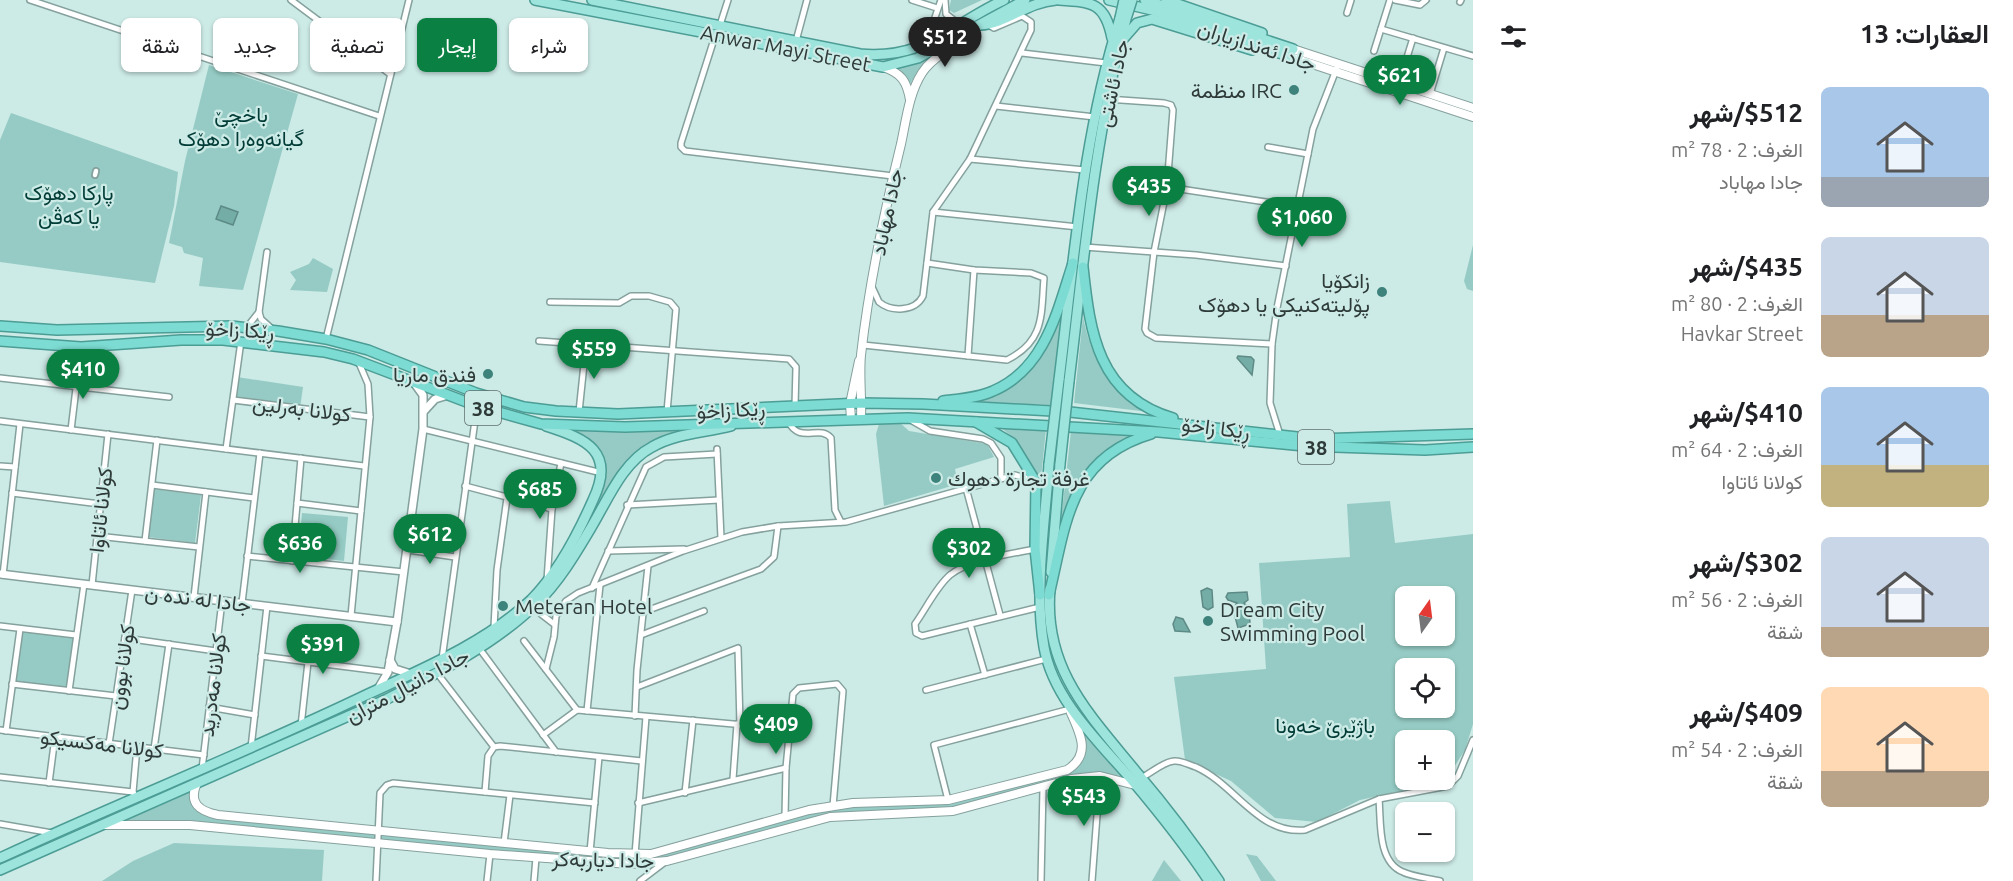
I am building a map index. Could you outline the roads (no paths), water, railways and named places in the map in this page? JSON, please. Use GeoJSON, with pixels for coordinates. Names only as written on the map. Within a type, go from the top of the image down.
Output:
{"type":"FeatureCollection","features":[{"type":"Feature","properties":{"kind":"highway"},"geometry":{"type":"LineString","coordinates":[[923,404],[991,392],[1019,374],[1040,350],[1053,325],[1073,263]]}},
{"type":"Feature","properties":{"kind":"highway"},"geometry":{"type":"LineString","coordinates":[[1083,267],[1091,332],[1115,380],[1128,393],[1148,407],[1190,423]]}},
{"type":"Feature","properties":{"kind":"highway","name":"ڕێکا زاخۆ"},"geometry":{"type":"LineString","coordinates":[[0,326],[57,330],[247,327],[278,331],[326,339],[368,350],[476,393],[524,407],[579,412],[667,412],[861,403],[923,404],[1070,412],[1190,423],[1316,439],[1473,434]]}},
{"type":"Feature","properties":{"kind":"highway","name":"ڕێکا زاخۆ"},"geometry":{"type":"LineString","coordinates":[[0,341],[81,347],[181,340],[241,341],[324,352],[358,360],[448,396],[541,424],[625,427],[908,418],[1159,432],[1304,446],[1425,450],[1473,447]]}},
{"type":"Feature","properties":{"kind":"highway"},"geometry":{"type":"LineString","coordinates":[[974,420],[1012,443],[1033,474],[1037,492],[1035,549],[1045,595]]}},
{"type":"Feature","properties":{"kind":"highway"},"geometry":{"type":"LineString","coordinates":[[1045,595],[1066,523],[1081,482],[1092,468],[1115,450],[1136,438],[1159,432]]}},
{"type":"Feature","properties":{"kind":"main road","name":"Anwar Mayi Street"},"geometry":{"type":"LineString","coordinates":[[535,0],[882,56],[912,51],[1025,0]]}},
{"type":"Feature","properties":{"kind":"main road","name":"Anwar Mayi Street"},"geometry":{"type":"LineString","coordinates":[[592,0],[627,3],[718,29],[883,67],[918,58],[971,25],[984,9],[1004,0]]}},
{"type":"Feature","properties":{"kind":"main road"},"geometry":{"type":"LineString","coordinates":[[984,9],[994,0]]}},
{"type":"Feature","properties":{"kind":"main road"},"geometry":{"type":"LineString","coordinates":[[971,25],[989,25],[1033,4],[1058,0],[1077,1],[1100,8],[1107,16],[1116,42],[1137,23],[1152,19],[1234,45],[1292,53]]}},
{"type":"Feature","properties":{"kind":"main road","name":"جادا ئەندازیاران"},"geometry":{"type":"LineString","coordinates":[[1109,0],[1152,10],[1292,53]]}},
{"type":"Feature","properties":{"kind":"main road","name":"جادا ئاشتی"},"geometry":{"type":"LineString","coordinates":[[1123,18],[1124,0]]}},
{"type":"Feature","properties":{"kind":"main road","name":"جادا ئاشتی"},"geometry":{"type":"LineString","coordinates":[[1064,381],[1116,42],[1123,18],[1132,0]]}},
{"type":"Feature","properties":{"kind":"main road","name":"جادا ئەندازیاران"},"geometry":{"type":"LineString","coordinates":[[1145,0],[1473,117]]}},
{"type":"Feature","properties":{"kind":"main road"},"geometry":{"type":"LineString","coordinates":[[1166,0],[1247,26],[1292,53]]}},
{"type":"Feature","properties":{"kind":"main road","name":"جادا مهاباد"},"geometry":{"type":"LineString","coordinates":[[856,419],[861,403],[861,357],[872,287],[893,176],[910,105],[922,72],[932,62],[956,46],[971,25]]}},
{"type":"Feature","properties":{"kind":"main road","name":"جادا ئاشتی"},"geometry":{"type":"LineString","coordinates":[[1064,381],[1073,263],[1085,170],[1106,63],[1116,42]]}},
{"type":"Feature","properties":{"kind":"main road"},"geometry":{"type":"LineString","coordinates":[[883,67],[896,71],[903,78],[910,105]]}},
{"type":"Feature","properties":{"kind":"main road","name":"جادا ئەندازیاران"},"geometry":{"type":"LineString","coordinates":[[1336,68],[1473,108]]}},
{"type":"Feature","properties":{"kind":"main road"},"geometry":{"type":"LineString","coordinates":[[856,419],[850,404],[861,357]]}},
{"type":"Feature","properties":{"kind":"main road"},"geometry":{"type":"LineString","coordinates":[[1064,381],[1049,464],[1045,595],[1053,644],[1071,688],[1086,712],[1209,881]]}},
{"type":"Feature","properties":{"kind":"main road"},"geometry":{"type":"LineString","coordinates":[[1064,381],[1060,464],[1045,595],[1040,607],[1046,659],[1060,690],[1093,737],[1138,782],[1219,881]]}},
{"type":"Feature","properties":{"kind":"main road","name":"جادا دانيال متران"},"geometry":{"type":"LineString","coordinates":[[1,856],[57,834],[134,796],[301,726],[442,659],[494,627],[550,583],[574,555],[621,477],[649,448],[672,437],[746,422]]}},
{"type":"Feature","properties":{"kind":"main road"},"geometry":{"type":"LineString","coordinates":[[541,424],[578,436],[592,446],[601,461],[602,473]]}},
{"type":"Feature","properties":{"kind":"main road","name":"جادا دانيال متران"},"geometry":{"type":"LineString","coordinates":[[0,870],[387,699],[437,673],[513,624],[535,605],[550,583],[585,520],[598,490],[602,473]]}},
{"type":"Feature","properties":{"kind":"main road","name":"جادا دیاربه‌كر"},"geometry":{"type":"LineString","coordinates":[[197,783],[193,796],[194,803],[210,814],[635,855],[671,849],[833,806],[948,800],[1060,772],[1077,764],[1082,754],[1082,742],[1070,709],[1060,690]]}},
{"type":"Feature","properties":{"kind":"main road","name":"جادا دیاربه‌كر"},"geometry":{"type":"LineString","coordinates":[[97,826],[159,823],[490,854],[630,864],[667,861],[830,818],[953,811],[1071,779],[1100,776],[1138,782]]}},
{"type":"Feature","properties":{"kind":"main road"},"geometry":{"type":"LineString","coordinates":[[1013,785],[1016,795]]}},
{"type":"Feature","properties":{"kind":"street"},"geometry":{"type":"LineString","coordinates":[[30,0],[380,116]]}},
{"type":"Feature","properties":{"kind":"street"},"geometry":{"type":"LineString","coordinates":[[291,0],[390,74]]}},
{"type":"Feature","properties":{"kind":"street"},"geometry":{"type":"LineString","coordinates":[[326,339],[409,0]]}},
{"type":"Feature","properties":{"kind":"street"},"geometry":{"type":"LineString","coordinates":[[728,0],[681,147],[685,150],[893,176]]}},
{"type":"Feature","properties":{"kind":"street"},"geometry":{"type":"LineString","coordinates":[[796,41],[807,0]]}},
{"type":"Feature","properties":{"kind":"street"},"geometry":{"type":"LineString","coordinates":[[912,0],[937,8]]}},
{"type":"Feature","properties":{"kind":"street"},"geometry":{"type":"LineString","coordinates":[[912,51],[932,26],[937,8],[943,0]]}},
{"type":"Feature","properties":{"kind":"street"},"geometry":{"type":"LineString","coordinates":[[943,0],[950,18],[971,25]]}},
{"type":"Feature","properties":{"kind":"street"},"geometry":{"type":"LineString","coordinates":[[1347,13],[1351,0]]}},
{"type":"Feature","properties":{"kind":"street"},"geometry":{"type":"LineString","coordinates":[[1374,51],[1390,0]]}},
{"type":"Feature","properties":{"kind":"street"},"geometry":{"type":"LineString","coordinates":[[1395,0],[1420,5],[1426,0]]}},
{"type":"Feature","properties":{"kind":"street"},"geometry":{"type":"LineString","coordinates":[[872,287],[879,302],[884,306],[903,309],[914,306],[923,296],[933,212],[970,159],[1031,30],[1028,17],[1022,16],[994,28],[989,25]]}},
{"type":"Feature","properties":{"kind":"street"},"geometry":{"type":"LineString","coordinates":[[1381,29],[1473,56]]}},
{"type":"Feature","properties":{"kind":"street"},"geometry":{"type":"LineString","coordinates":[[1404,67],[1413,38]]}},
{"type":"Feature","properties":{"kind":"street"},"geometry":{"type":"LineString","coordinates":[[1430,94],[1444,48]]}},
{"type":"Feature","properties":{"kind":"street"},"geometry":{"type":"LineString","coordinates":[[1022,53],[1106,63]]}},
{"type":"Feature","properties":{"kind":"street"},"geometry":{"type":"LineString","coordinates":[[1280,435],[1270,403],[1272,344],[1313,129],[1336,68]]}},
{"type":"Feature","properties":{"kind":"street"},"geometry":{"type":"LineString","coordinates":[[1107,99],[1171,105],[1174,117],[1167,187],[1154,252],[1145,328],[1151,336],[1272,344]]}},
{"type":"Feature","properties":{"kind":"street"},"geometry":{"type":"LineString","coordinates":[[996,106],[1095,117]]}},
{"type":"Feature","properties":{"kind":"street"},"geometry":{"type":"LineString","coordinates":[[1268,147],[1308,154]]}},
{"type":"Feature","properties":{"kind":"street"},"geometry":{"type":"LineString","coordinates":[[970,159],[1085,170]]}},
{"type":"Feature","properties":{"kind":"street"},"geometry":{"type":"LineString","coordinates":[[1167,187],[1299,207]]}},
{"type":"Feature","properties":{"kind":"street"},"geometry":{"type":"LineString","coordinates":[[933,212],[1078,226]]}},
{"type":"Feature","properties":{"kind":"street"},"geometry":{"type":"LineString","coordinates":[[1084,247],[1286,266]]}},
{"type":"Feature","properties":{"kind":"street"},"geometry":{"type":"LineString","coordinates":[[247,327],[259,312],[267,252]]}},
{"type":"Feature","properties":{"kind":"street"},"geometry":{"type":"LineString","coordinates":[[863,345],[1007,360],[1031,344],[1039,328],[1044,278],[1031,273],[974,270],[927,263]]}},
{"type":"Feature","properties":{"kind":"street"},"geometry":{"type":"LineString","coordinates":[[968,356],[974,270]]}},
{"type":"Feature","properties":{"kind":"street"},"geometry":{"type":"LineString","coordinates":[[550,302],[619,303],[631,296],[649,296],[670,302],[676,309],[667,412]]}},
{"type":"Feature","properties":{"kind":"street"},"geometry":{"type":"LineString","coordinates":[[259,312],[267,326],[278,331]]}},
{"type":"Feature","properties":{"kind":"street"},"geometry":{"type":"LineString","coordinates":[[225,448],[241,341]]}},
{"type":"Feature","properties":{"kind":"street"},"geometry":{"type":"LineString","coordinates":[[538,341],[791,360],[796,367],[795,406]]}},
{"type":"Feature","properties":{"kind":"street"},"geometry":{"type":"LineString","coordinates":[[579,412],[586,345]]}},
{"type":"Feature","properties":{"kind":"street"},"geometry":{"type":"LineString","coordinates":[[71,430],[81,347]]}},
{"type":"Feature","properties":{"kind":"street"},"geometry":{"type":"LineString","coordinates":[[351,616],[370,417],[368,384],[358,360]]}},
{"type":"Feature","properties":{"kind":"street"},"geometry":{"type":"LineString","coordinates":[[0,378],[169,397]]}},
{"type":"Feature","properties":{"kind":"street"},"geometry":{"type":"LineString","coordinates":[[378,689],[388,672],[397,622],[423,429],[423,395],[413,382]]}},
{"type":"Feature","properties":{"kind":"street"},"geometry":{"type":"LineString","coordinates":[[424,411],[435,399],[448,396]]}},
{"type":"Feature","properties":{"kind":"street","name":"كولانا بەرلین"},"geometry":{"type":"LineString","coordinates":[[233,400],[370,417]]}},
{"type":"Feature","properties":{"kind":"street"},"geometry":{"type":"LineString","coordinates":[[442,659],[470,441],[477,406]]}},
{"type":"Feature","properties":{"kind":"street"},"geometry":{"type":"LineString","coordinates":[[908,418],[930,431],[983,439],[991,443],[1001,458],[1002,478]]}},
{"type":"Feature","properties":{"kind":"street"},"geometry":{"type":"LineString","coordinates":[[0,421],[364,466]]}},
{"type":"Feature","properties":{"kind":"street"},"geometry":{"type":"LineString","coordinates":[[788,421],[796,432],[825,433],[831,438],[835,510],[841,522]]}},
{"type":"Feature","properties":{"kind":"street"},"geometry":{"type":"LineString","coordinates":[[1,574],[20,424]]}},
{"type":"Feature","properties":{"kind":"street"},"geometry":{"type":"LineString","coordinates":[[423,429],[602,473]]}},
{"type":"Feature","properties":{"kind":"street","name":"كولانا ئاتاوا"},"geometry":{"type":"LineString","coordinates":[[69,691],[76,635],[97,536],[108,434]]}},
{"type":"Feature","properties":{"kind":"street"},"geometry":{"type":"LineString","coordinates":[[145,541],[157,440]]}},
{"type":"Feature","properties":{"kind":"street"},"geometry":{"type":"LineString","coordinates":[[592,588],[640,476],[655,460],[670,456],[717,452],[721,538]]}},
{"type":"Feature","properties":{"kind":"street"},"geometry":{"type":"LineString","coordinates":[[242,603],[260,453]]}},
{"type":"Feature","properties":{"kind":"street"},"geometry":{"type":"LineString","coordinates":[[292,561],[301,458]]}},
{"type":"Feature","properties":{"kind":"street"},"geometry":{"type":"LineString","coordinates":[[550,583],[552,508],[561,463]]}},
{"type":"Feature","properties":{"kind":"street"},"geometry":{"type":"LineString","coordinates":[[0,466],[15,467]]}},
{"type":"Feature","properties":{"kind":"street"},"geometry":{"type":"LineString","coordinates":[[546,669],[558,612],[570,598],[691,548],[721,538],[778,526],[841,522],[1002,478],[1021,476],[1031,482],[1037,492]]}},
{"type":"Feature","properties":{"kind":"street"},"geometry":{"type":"LineString","coordinates":[[152,485],[254,498]]}},
{"type":"Feature","properties":{"kind":"street"},"geometry":{"type":"LineString","coordinates":[[465,486],[552,508]]}},
{"type":"Feature","properties":{"kind":"street"},"geometry":{"type":"LineString","coordinates":[[966,488],[1000,615]]}},
{"type":"Feature","properties":{"kind":"street"},"geometry":{"type":"LineString","coordinates":[[194,597],[206,492]]}},
{"type":"Feature","properties":{"kind":"street"},"geometry":{"type":"LineString","coordinates":[[12,493],[100,504]]}},
{"type":"Feature","properties":{"kind":"street"},"geometry":{"type":"LineString","coordinates":[[494,627],[507,498]]}},
{"type":"Feature","properties":{"kind":"street"},"geometry":{"type":"LineString","coordinates":[[627,505],[719,500]]}},
{"type":"Feature","properties":{"kind":"street"},"geometry":{"type":"LineString","coordinates":[[297,503],[361,511]]}},
{"type":"Feature","properties":{"kind":"street"},"geometry":{"type":"LineString","coordinates":[[643,612],[761,569],[774,557],[778,526]]}},
{"type":"Feature","properties":{"kind":"street"},"geometry":{"type":"LineString","coordinates":[[97,536],[200,547]]}},
{"type":"Feature","properties":{"kind":"street"},"geometry":{"type":"LineString","coordinates":[[608,551],[691,548]]}},
{"type":"Feature","properties":{"kind":"street"},"geometry":{"type":"LineString","coordinates":[[1035,549],[985,560],[949,576],[915,624],[915,633],[922,636],[1040,607]]}},
{"type":"Feature","properties":{"kind":"street"},"geometry":{"type":"LineString","coordinates":[[408,550],[455,557]]}},
{"type":"Feature","properties":{"kind":"street"},"geometry":{"type":"LineString","coordinates":[[247,556],[404,572]]}},
{"type":"Feature","properties":{"kind":"street"},"geometry":{"type":"LineString","coordinates":[[635,716],[648,566]]}},
{"type":"Feature","properties":{"kind":"street","name":"جادا له نده ن"},"geometry":{"type":"LineString","coordinates":[[1,574],[397,622]]}},
{"type":"Feature","properties":{"kind":"street"},"geometry":{"type":"LineString","coordinates":[[587,711],[600,585]]}},
{"type":"Feature","properties":{"kind":"street","name":"كولانا بوون"},"geometry":{"type":"LineString","coordinates":[[110,744],[132,590]]}},
{"type":"Feature","properties":{"kind":"street","name":"كولانا مه‌درید"},"geometry":{"type":"LineString","coordinates":[[202,769],[222,601]]}},
{"type":"Feature","properties":{"kind":"street"},"geometry":{"type":"LineString","coordinates":[[535,605],[541,615],[554,624]]}},
{"type":"Feature","properties":{"kind":"street"},"geometry":{"type":"LineString","coordinates":[[251,748],[267,606]]}},
{"type":"Feature","properties":{"kind":"street"},"geometry":{"type":"LineString","coordinates":[[641,635],[704,611]]}},
{"type":"Feature","properties":{"kind":"street"},"geometry":{"type":"LineString","coordinates":[[970,624],[985,675]]}},
{"type":"Feature","properties":{"kind":"street"},"geometry":{"type":"LineString","coordinates":[[0,626],[76,635]]}},
{"type":"Feature","properties":{"kind":"street"},"geometry":{"type":"LineString","coordinates":[[3,731],[20,628]]}},
{"type":"Feature","properties":{"kind":"street"},"geometry":{"type":"LineString","coordinates":[[125,638],[216,651]]}},
{"type":"Feature","properties":{"kind":"street"},"geometry":{"type":"LineString","coordinates":[[524,641],[577,710]]}},
{"type":"Feature","properties":{"kind":"street"},"geometry":{"type":"LineString","coordinates":[[154,749],[169,644]]}},
{"type":"Feature","properties":{"kind":"street"},"geometry":{"type":"LineString","coordinates":[[478,647],[556,753]]}},
{"type":"Feature","properties":{"kind":"street"},"geometry":{"type":"LineString","coordinates":[[637,687],[738,648],[739,724],[733,779]]}},
{"type":"Feature","properties":{"kind":"street"},"geometry":{"type":"LineString","coordinates":[[261,656],[388,672]]}},
{"type":"Feature","properties":{"kind":"street"},"geometry":{"type":"LineString","coordinates":[[926,690],[1046,659]]}},
{"type":"Feature","properties":{"kind":"street"},"geometry":{"type":"LineString","coordinates":[[390,660],[395,669],[411,674]]}},
{"type":"Feature","properties":{"kind":"street"},"geometry":{"type":"LineString","coordinates":[[301,726],[308,662]]}},
{"type":"Feature","properties":{"kind":"street"},"geometry":{"type":"LineString","coordinates":[[437,673],[494,747],[642,761]]}},
{"type":"Feature","properties":{"kind":"street"},"geometry":{"type":"LineString","coordinates":[[12,684],[116,696]]}},
{"type":"Feature","properties":{"kind":"street"},"geometry":{"type":"LineString","coordinates":[[785,817],[786,768],[795,690],[837,684],[841,686],[843,692],[833,806]]}},
{"type":"Feature","properties":{"kind":"street"},"geometry":{"type":"LineString","coordinates":[[209,707],[255,715]]}},
{"type":"Feature","properties":{"kind":"street"},"geometry":{"type":"LineString","coordinates":[[948,800],[934,746],[1070,709]]}},
{"type":"Feature","properties":{"kind":"street"},"geometry":{"type":"LineString","coordinates":[[543,735],[577,710],[790,729]]}},
{"type":"Feature","properties":{"kind":"street"},"geometry":{"type":"LineString","coordinates":[[635,855],[646,717]]}},
{"type":"Feature","properties":{"kind":"street"},"geometry":{"type":"LineString","coordinates":[[684,793],[693,720]]}},
{"type":"Feature","properties":{"kind":"street","name":"كولانا مەکسیکو"},"geometry":{"type":"LineString","coordinates":[[3,731],[204,755]]}},
{"type":"Feature","properties":{"kind":"street"},"geometry":{"type":"LineString","coordinates":[[50,783],[55,737]]}},
{"type":"Feature","properties":{"kind":"street"},"geometry":{"type":"LineString","coordinates":[[1138,782],[1176,760],[1221,781],[1271,825],[1292,831],[1316,826],[1379,799],[1448,786],[1458,776],[1471,750],[1473,740]]}},
{"type":"Feature","properties":{"kind":"street"},"geometry":{"type":"LineString","coordinates":[[0,777],[134,796],[137,747]]}},
{"type":"Feature","properties":{"kind":"street"},"geometry":{"type":"LineString","coordinates":[[485,792],[488,756],[494,747]]}},
{"type":"Feature","properties":{"kind":"street"},"geometry":{"type":"LineString","coordinates":[[590,852],[600,757]]}},
{"type":"Feature","properties":{"kind":"street"},"geometry":{"type":"LineString","coordinates":[[638,803],[786,768]]}},
{"type":"Feature","properties":{"kind":"street"},"geometry":{"type":"LineString","coordinates":[[1092,881],[1100,776]]}},
{"type":"Feature","properties":{"kind":"street"},"geometry":{"type":"LineString","coordinates":[[376,881],[380,794],[387,785],[393,783],[595,803]]}},
{"type":"Feature","properties":{"kind":"street"},"geometry":{"type":"LineString","coordinates":[[1041,881],[1043,788]]}},
{"type":"Feature","properties":{"kind":"street"},"geometry":{"type":"LineString","coordinates":[[504,843],[510,795]]}},
{"type":"Feature","properties":{"kind":"street"},"geometry":{"type":"LineString","coordinates":[[1379,799],[1378,817],[1386,852],[1394,867],[1403,872],[1440,881]]}},
{"type":"Feature","properties":{"kind":"street"},"geometry":{"type":"LineString","coordinates":[[0,824],[57,834]]}},
{"type":"Feature","properties":{"kind":"street"},"geometry":{"type":"LineString","coordinates":[[487,881],[490,854]]}},
{"type":"Feature","properties":{"kind":"street"},"geometry":{"type":"LineString","coordinates":[[534,881],[536,858]]}},
{"type":"Feature","properties":{"kind":"street"},"geometry":{"type":"LineString","coordinates":[[640,881],[667,861]]}},
{"type":"Feature","properties":{"kind":"place","name":"منظمة IRC"},"geometry":{"type":"Point","coordinates":[1294,90]}},
{"type":"Feature","properties":{"kind":"place","name":"زانکۆیا پۆلیتەکنیکی یا دهۆک"},"geometry":{"type":"Point","coordinates":[1382,292]}},
{"type":"Feature","properties":{"kind":"place","name":"فندق ماريا"},"geometry":{"type":"Point","coordinates":[488,374]}},
{"type":"Feature","properties":{"kind":"place","name":"غرفة تجارة دهوك"},"geometry":{"type":"Point","coordinates":[936,478]}},
{"type":"Feature","properties":{"kind":"place","name":"Meteran Hotel"},"geometry":{"type":"Point","coordinates":[503,606]}},
{"type":"Feature","properties":{"kind":"place","name":"Dream City Swimming Pool"},"geometry":{"type":"Point","coordinates":[1208,621]}},
{"type":"Feature","properties":{"kind":"park label","name":"باخچێ گیانه‌وه‌را دهۆک"},"geometry":{"type":"Point","coordinates":[241,126]}},
{"type":"Feature","properties":{"kind":"park label","name":"پاركا دهۆک يا كەڤن"},"geometry":{"type":"Point","coordinates":[69,204]}},
{"type":"Feature","properties":{"kind":"park label","name":"باژێرێ خه‌ونا"},"geometry":{"type":"Point","coordinates":[1325,725]}}]}
